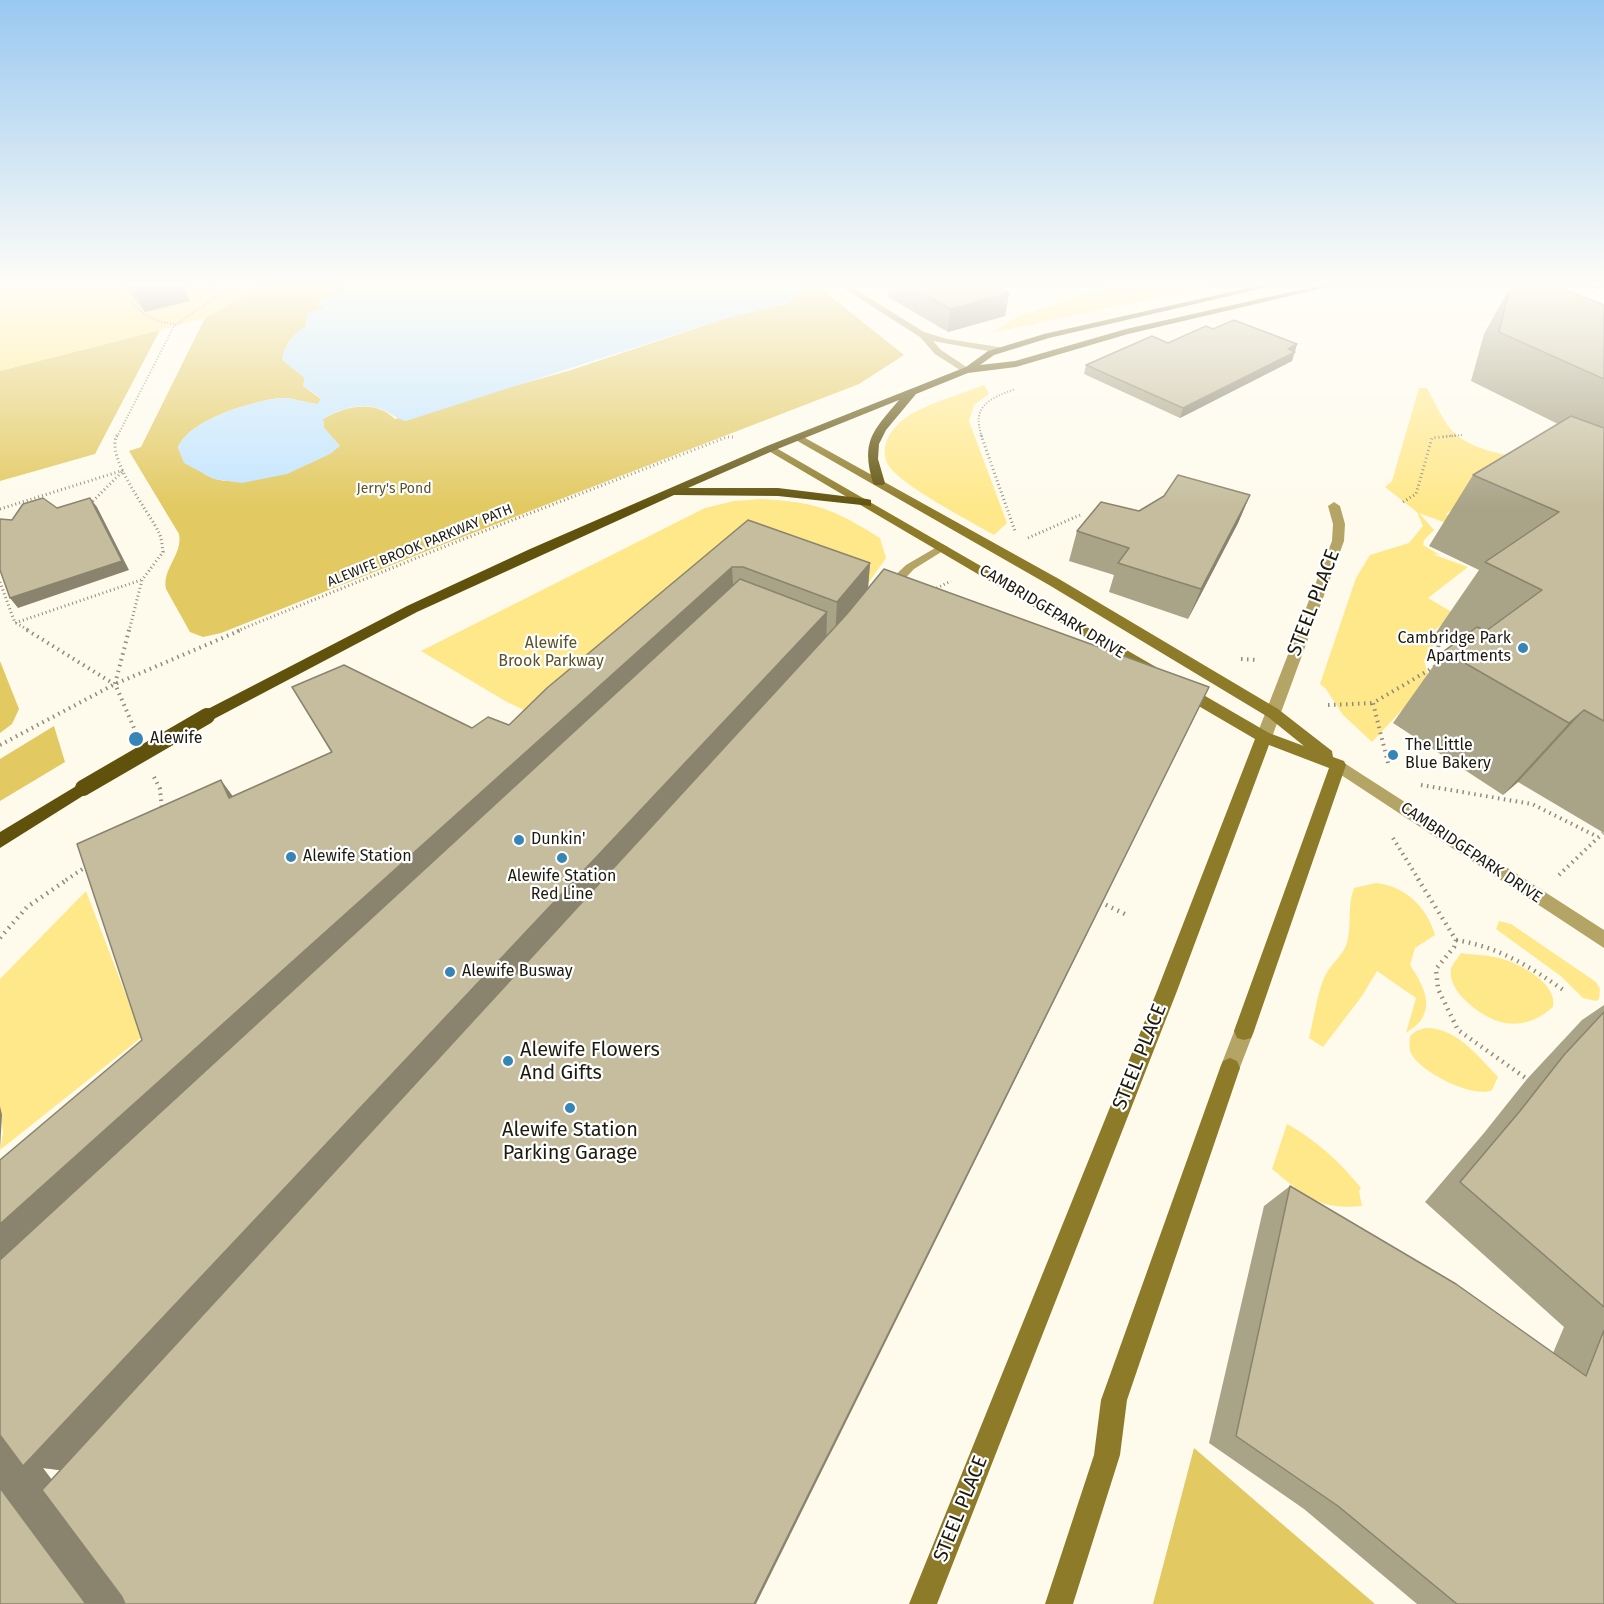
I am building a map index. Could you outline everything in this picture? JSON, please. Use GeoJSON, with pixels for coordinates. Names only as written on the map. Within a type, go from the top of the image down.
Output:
{"type":"FeatureCollection","features":[{"type":"Feature","properties":{"kind":"highway"},"geometry":{"type":"LineString","coordinates":[[0,841],[83,788],[207,716],[412,609],[534,552],[771,448],[966,370],[982,359]]}},
{"type":"Feature","properties":{"kind":"highway"},"geometry":{"type":"LineString","coordinates":[[966,370],[1031,359]]}},
{"type":"Feature","properties":{"kind":"highway"},"geometry":{"type":"LineString","coordinates":[[879,483],[872,454],[873,444],[878,434],[911,392]]}},
{"type":"Feature","properties":{"kind":"highway"},"geometry":{"type":"LineString","coordinates":[[668,493],[768,492],[867,503]]}},
{"type":"Feature","properties":{"kind":"main road","name":"CAMBRIDGEPARK DRIVE"},"geometry":{"type":"LineString","coordinates":[[798,437],[1054,582],[1274,713],[1338,765]]}},
{"type":"Feature","properties":{"kind":"main road","name":"CAMBRIDGEPARK DRIVE"},"geometry":{"type":"LineString","coordinates":[[771,448],[1264,737],[1338,765]]}},
{"type":"Feature","properties":{"kind":"main road","name":"STEEL PLACE"},"geometry":{"type":"LineString","coordinates":[[923,1604],[1167,991],[1264,737]]}},
{"type":"Feature","properties":{"kind":"main road"},"geometry":{"type":"LineString","coordinates":[[1244,1031],[1338,765]]}},
{"type":"Feature","properties":{"kind":"main road"},"geometry":{"type":"LineString","coordinates":[[1059,1604],[1107,1455],[1114,1400],[1183,1197],[1230,1068]]}},
{"type":"Feature","properties":{"kind":"street"},"geometry":{"type":"LineString","coordinates":[[949,359],[966,370]]}},
{"type":"Feature","properties":{"kind":"street","name":"STEEL PLACE"},"geometry":{"type":"LineString","coordinates":[[1264,737],[1338,541],[1339,524],[1334,506]]}},
{"type":"Feature","properties":{"kind":"street","name":"CAMBRIDGEPARK DRIVE"},"geometry":{"type":"LineString","coordinates":[[1338,765],[1604,940]]}},
{"type":"Feature","properties":{"kind":"street"},"geometry":{"type":"LineString","coordinates":[[1230,1068],[1244,1031]]}},
{"type":"Feature","properties":{"kind":"lane"},"geometry":{"type":"LineString","coordinates":[[881,596],[910,567],[942,547]]}},
{"type":"Feature","properties":{"kind":"path"},"geometry":{"type":"LineString","coordinates":[[115,684],[142,580],[160,558],[163,552],[163,540],[114,449],[118,432],[158,359]]}},
{"type":"Feature","properties":{"kind":"path"},"geometry":{"type":"LineString","coordinates":[[1016,532],[977,423],[981,408],[988,400],[1020,387]]}},
{"type":"Feature","properties":{"kind":"path"},"geometry":{"type":"LineString","coordinates":[[1403,502],[1416,494],[1432,438],[1462,435]]}},
{"type":"Feature","properties":{"kind":"path","name":"ALEWIFE BROOK PARKWAY PATH"},"geometry":{"type":"LineString","coordinates":[[0,744],[115,684],[456,542],[727,437],[736,437]]}},
{"type":"Feature","properties":{"kind":"path"},"geometry":{"type":"LineString","coordinates":[[90,504],[124,470]]}},
{"type":"Feature","properties":{"kind":"path"},"geometry":{"type":"LineString","coordinates":[[0,509],[124,470]]}},
{"type":"Feature","properties":{"kind":"path"},"geometry":{"type":"LineString","coordinates":[[1020,542],[1080,515]]}},
{"type":"Feature","properties":{"kind":"path"},"geometry":{"type":"LineString","coordinates":[[929,592],[957,578]]}},
{"type":"Feature","properties":{"kind":"path"},"geometry":{"type":"LineString","coordinates":[[15,623],[142,580]]}},
{"type":"Feature","properties":{"kind":"path"},"geometry":{"type":"LineString","coordinates":[[0,582],[15,623],[115,684],[137,737]]}},
{"type":"Feature","properties":{"kind":"path"},"geometry":{"type":"LineString","coordinates":[[1437,666],[1439,639]]}},
{"type":"Feature","properties":{"kind":"path"},"geometry":{"type":"LineString","coordinates":[[1241,659],[1259,660]]}},
{"type":"Feature","properties":{"kind":"path"},"geometry":{"type":"LineString","coordinates":[[1328,705],[1373,703],[1424,671],[1444,663]]}},
{"type":"Feature","properties":{"kind":"path"},"geometry":{"type":"LineString","coordinates":[[1373,703],[1388,763]]}},
{"type":"Feature","properties":{"kind":"path"},"geometry":{"type":"LineString","coordinates":[[151,768],[160,789],[163,816]]}},
{"type":"Feature","properties":{"kind":"path"},"geometry":{"type":"LineString","coordinates":[[1421,785],[1532,804],[1598,837]]}},
{"type":"Feature","properties":{"kind":"path"},"geometry":{"type":"LineString","coordinates":[[1559,875],[1603,833]]}},
{"type":"Feature","properties":{"kind":"path"},"geometry":{"type":"LineString","coordinates":[[1393,838],[1456,940],[1454,947],[1436,969],[1438,989],[1458,1030],[1527,1079]]}},
{"type":"Feature","properties":{"kind":"path"},"geometry":{"type":"LineString","coordinates":[[0,938],[27,907],[92,863]]}},
{"type":"Feature","properties":{"kind":"path"},"geometry":{"type":"LineString","coordinates":[[1098,901],[1130,916]]}},
{"type":"Feature","properties":{"kind":"path"},"geometry":{"type":"LineString","coordinates":[[1456,940],[1481,943],[1521,960],[1566,992]]}},
{"type":"Feature","properties":{"kind":"green space"},"geometry":{"type":"Polygon","coordinates":[[[0,359],[47,359],[0,371],[0,359]]]}},
{"type":"Feature","properties":{"kind":"green space"},"geometry":{"type":"Polygon","coordinates":[[[47,359],[145,359],[95,454],[0,481],[0,371],[47,359]]]}},
{"type":"Feature","properties":{"kind":"green space","name":"Jerry's Pond"},"geometry":{"type":"Polygon","coordinates":[[[185,359],[283,359],[305,378],[303,386],[321,399],[318,404],[285,398],[254,403],[207,421],[184,438],[178,448],[198,469],[213,478],[242,481],[260,479],[297,468],[314,461],[339,445],[324,428],[323,419],[332,414],[350,408],[369,407],[387,413],[395,419],[604,359],[898,359],[859,384],[221,633],[203,637],[190,632],[166,589],[167,574],[178,548],[179,534],[129,451],[141,447],[185,359]]]}},
{"type":"Feature","properties":{"kind":"green space"},"geometry":{"type":"Polygon","coordinates":[[[984,385],[989,394],[974,405],[969,421],[1007,523],[994,535],[904,481],[887,463],[885,455],[890,435],[905,418],[928,406],[984,385]]]}},
{"type":"Feature","properties":{"kind":"green space"},"geometry":{"type":"Polygon","coordinates":[[[1419,388],[1427,388],[1448,426],[1464,440],[1485,450],[1529,458],[1446,514],[1453,518],[1446,523],[1419,513],[1434,530],[1424,540],[1423,545],[1440,555],[1432,554],[1468,567],[1428,598],[1455,614],[1431,633],[1434,645],[1424,660],[1431,687],[1401,711],[1372,742],[1343,715],[1326,689],[1320,684],[1356,578],[1370,555],[1409,543],[1423,526],[1417,512],[1385,487],[1392,481],[1419,388]]]}},
{"type":"Feature","properties":{"kind":"green space","name":"Alewife Brook Parkway"},"geometry":{"type":"Polygon","coordinates":[[[761,499],[811,505],[849,520],[880,538],[886,558],[858,597],[558,726],[507,702],[421,651],[705,508],[734,501],[761,499]]]}},
{"type":"Feature","properties":{"kind":"green space"},"geometry":{"type":"Polygon","coordinates":[[[0,661],[19,709],[12,724],[0,733],[0,661]]]}},
{"type":"Feature","properties":{"kind":"green space"},"geometry":{"type":"Polygon","coordinates":[[[54,726],[65,762],[0,801],[0,759],[54,726]]]}},
{"type":"Feature","properties":{"kind":"green space"},"geometry":{"type":"Polygon","coordinates":[[[1376,883],[1396,888],[1413,900],[1426,915],[1435,935],[1415,948],[1410,965],[1424,991],[1425,1013],[1418,1024],[1406,1033],[1416,998],[1377,971],[1362,996],[1323,1047],[1309,1038],[1320,989],[1326,974],[1347,943],[1354,888],[1376,883]]]}},
{"type":"Feature","properties":{"kind":"green space"},"geometry":{"type":"Polygon","coordinates":[[[86,891],[142,1037],[0,1150],[3,1132],[0,1106],[0,979],[86,891]]]}},
{"type":"Feature","properties":{"kind":"green space"},"geometry":{"type":"Polygon","coordinates":[[[1499,921],[1511,924],[1596,982],[1600,989],[1599,999],[1596,1001],[1583,998],[1562,977],[1496,929],[1499,921]]]}},
{"type":"Feature","properties":{"kind":"green space"},"geometry":{"type":"Polygon","coordinates":[[[1461,953],[1498,958],[1528,971],[1544,983],[1550,991],[1553,1007],[1541,1016],[1518,1024],[1506,1023],[1484,1015],[1463,998],[1452,981],[1451,969],[1461,953]]]}},
{"type":"Feature","properties":{"kind":"green space"},"geometry":{"type":"Polygon","coordinates":[[[1425,1028],[1447,1032],[1466,1044],[1498,1077],[1492,1090],[1472,1091],[1460,1087],[1434,1075],[1423,1067],[1410,1051],[1410,1036],[1425,1028]]]}},
{"type":"Feature","properties":{"kind":"green space"},"geometry":{"type":"Polygon","coordinates":[[[1287,1124],[1318,1144],[1345,1169],[1361,1188],[1359,1191],[1362,1206],[1334,1206],[1313,1199],[1303,1194],[1272,1169],[1287,1124]]]}},
{"type":"Feature","properties":{"kind":"green space"},"geometry":{"type":"Polygon","coordinates":[[[1194,1448],[1375,1604],[1153,1604],[1194,1448]]]}},
{"type":"Feature","properties":{"kind":"water"},"geometry":{"type":"Polygon","coordinates":[[[600,359],[406,421],[372,407],[355,407],[338,411],[323,419],[324,428],[340,446],[330,454],[287,474],[242,483],[214,479],[184,463],[178,448],[184,438],[194,429],[222,414],[254,403],[281,398],[318,404],[321,398],[303,386],[305,378],[282,360],[600,359]]]}},
{"type":"Feature","properties":{"kind":"building"},"geometry":{"type":"Polygon","coordinates":[[[1100,359],[1281,359],[1183,408],[1086,365],[1100,359]]]}},
{"type":"Feature","properties":{"kind":"building"},"geometry":{"type":"Polygon","coordinates":[[[1559,359],[1604,359],[1604,379],[1559,359]]]}},
{"type":"Feature","properties":{"kind":"building"},"geometry":{"type":"Polygon","coordinates":[[[1571,416],[1604,428],[1604,721],[1584,710],[1569,723],[1444,651],[1477,627],[1486,631],[1542,590],[1485,562],[1559,512],[1473,475],[1571,416]]]}},
{"type":"Feature","properties":{"kind":"building"},"geometry":{"type":"Polygon","coordinates":[[[1178,475],[1250,495],[1201,589],[1118,563],[1129,548],[1077,531],[1101,502],[1139,511],[1164,496],[1178,475]]]}},
{"type":"Feature","properties":{"kind":"building"},"geometry":{"type":"Polygon","coordinates":[[[43,498],[57,508],[90,498],[122,561],[10,598],[0,570],[0,519],[12,520],[23,504],[43,498]]]}},
{"type":"Feature","properties":{"kind":"building"},"geometry":{"type":"Polygon","coordinates":[[[748,520],[870,563],[837,602],[743,567],[732,567],[0,1224],[0,1160],[142,1040],[77,844],[221,780],[229,798],[332,752],[292,687],[344,665],[472,728],[488,717],[509,725],[547,688],[748,520]]]}},
{"type":"Feature","properties":{"kind":"building","name":"Alewife Station Parking Garage"},"geometry":{"type":"Polygon","coordinates":[[[884,569],[1209,687],[754,1604],[125,1604],[42,1490],[846,615],[884,569]]]}},
{"type":"Feature","properties":{"kind":"building"},"geometry":{"type":"Polygon","coordinates":[[[740,579],[827,612],[23,1466],[0,1435],[0,1260],[740,579]]]}},
{"type":"Feature","properties":{"kind":"building"},"geometry":{"type":"Polygon","coordinates":[[[1604,1012],[1604,1307],[1460,1182],[1564,1055],[1604,1012]]]}},
{"type":"Feature","properties":{"kind":"building"},"geometry":{"type":"Polygon","coordinates":[[[1290,1186],[1456,1284],[1586,1376],[1604,1330],[1604,1604],[1457,1604],[1338,1506],[1236,1436],[1290,1186]]]}},
{"type":"Feature","properties":{"kind":"building"},"geometry":{"type":"Polygon","coordinates":[[[0,1488],[86,1604],[0,1604],[0,1488]]]}},
{"type":"Feature","properties":{"kind":"place","name":"Cambridge Park Apartments"},"geometry":{"type":"Point","coordinates":[1523,648]}},
{"type":"Feature","properties":{"kind":"place","name":"Alewife"},"geometry":{"type":"Point","coordinates":[136,739]}},
{"type":"Feature","properties":{"kind":"place","name":"The Little Blue Bakery"},"geometry":{"type":"Point","coordinates":[1393,755]}},
{"type":"Feature","properties":{"kind":"place","name":"Dunkin'"},"geometry":{"type":"Point","coordinates":[519,840]}},
{"type":"Feature","properties":{"kind":"place","name":"Alewife Station"},"geometry":{"type":"Point","coordinates":[291,857]}},
{"type":"Feature","properties":{"kind":"place","name":"Alewife Station Red Line"},"geometry":{"type":"Point","coordinates":[562,858]}},
{"type":"Feature","properties":{"kind":"place","name":"Alewife Busway"},"geometry":{"type":"Point","coordinates":[450,972]}},
{"type":"Feature","properties":{"kind":"place","name":"Alewife Flowers And Gifts"},"geometry":{"type":"Point","coordinates":[508,1061]}},
{"type":"Feature","properties":{"kind":"place","name":"Alewife Station Parking Garage"},"geometry":{"type":"Point","coordinates":[570,1108]}}]}
